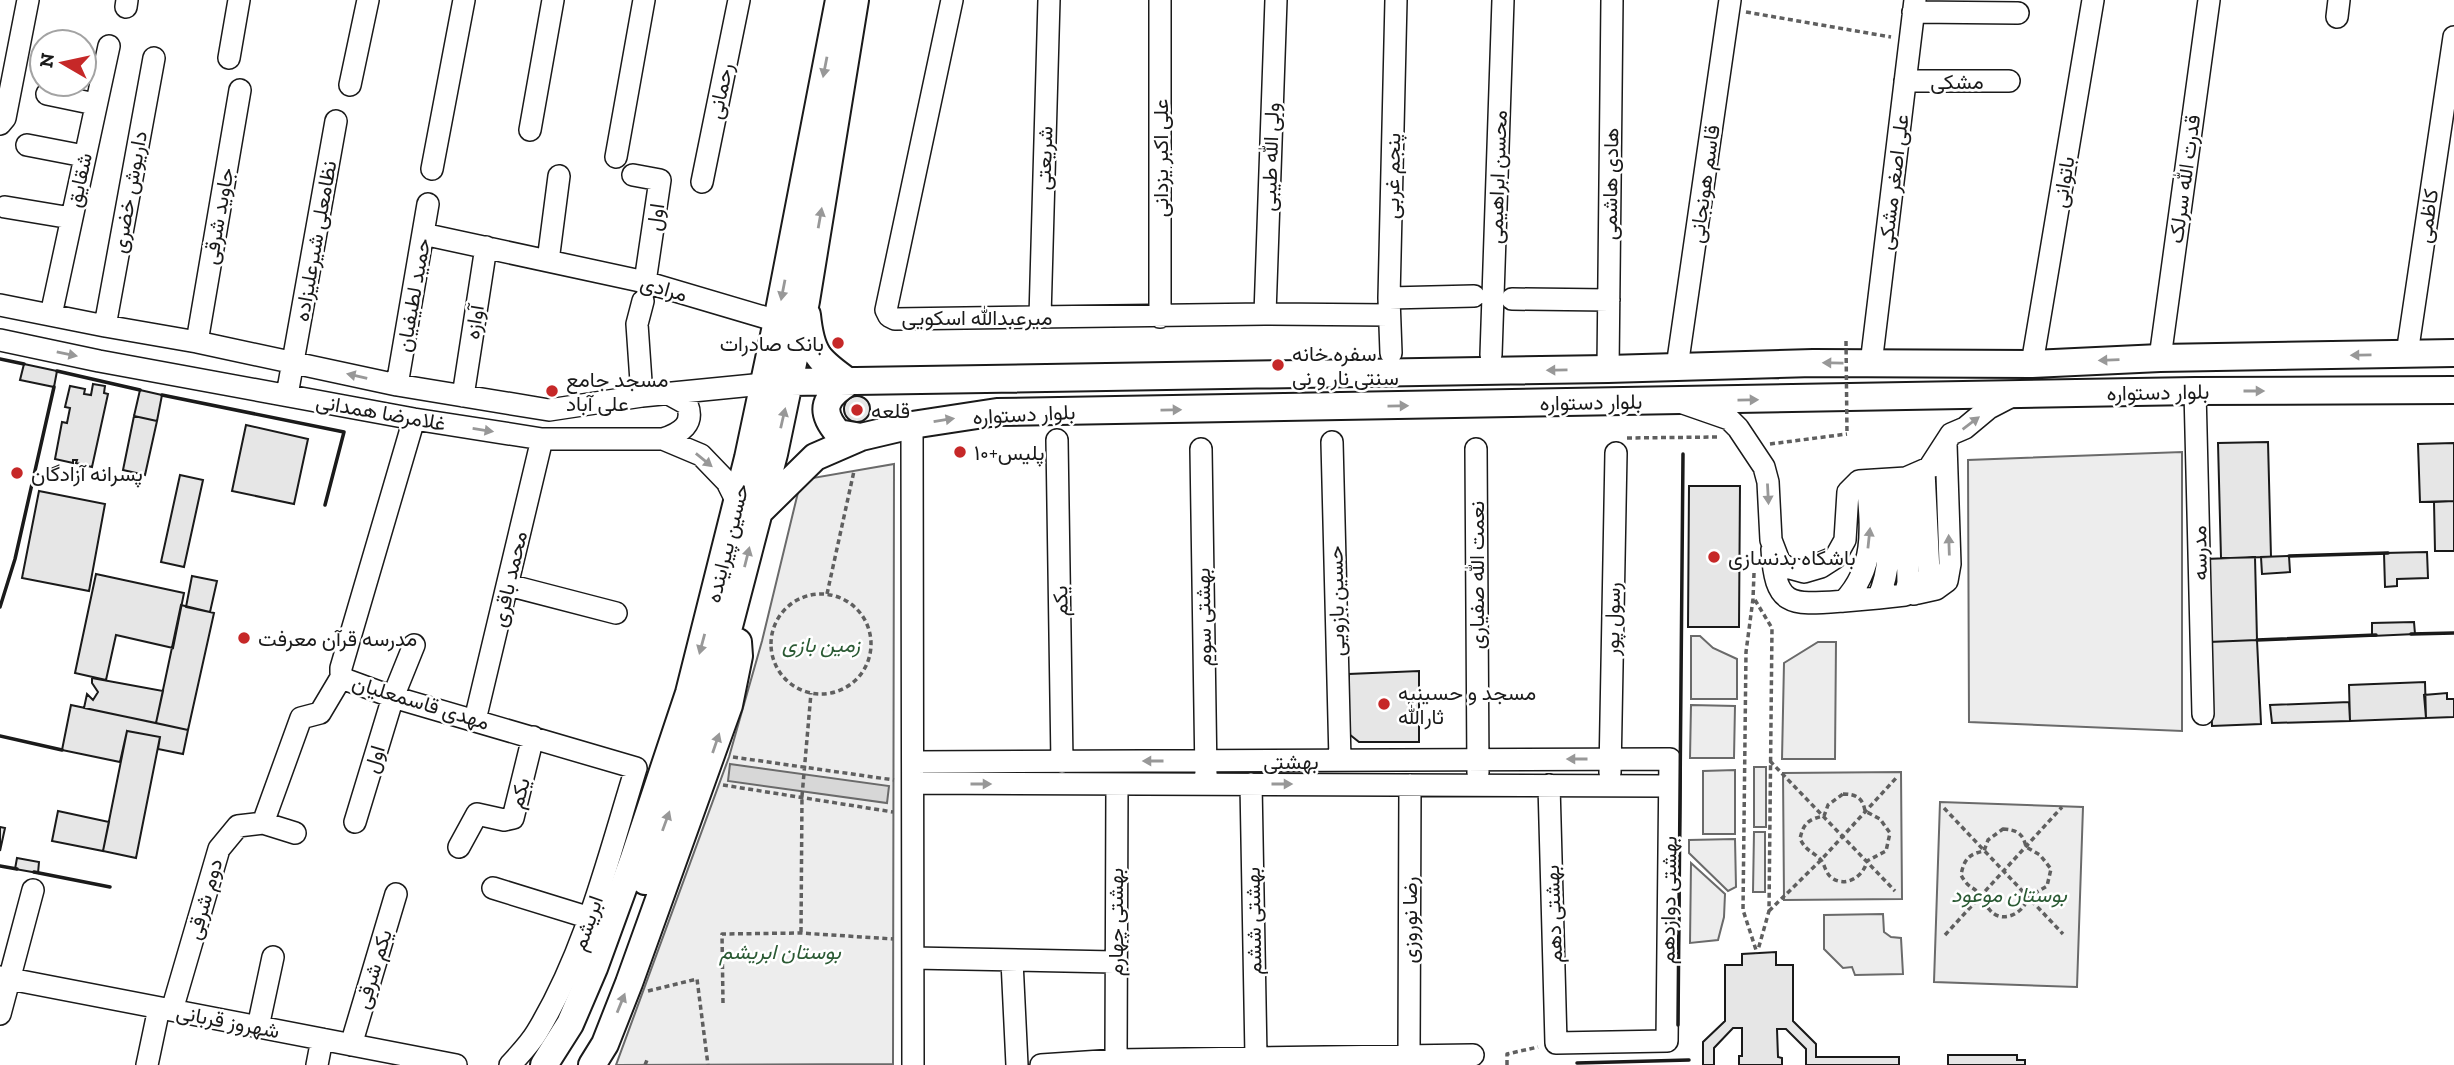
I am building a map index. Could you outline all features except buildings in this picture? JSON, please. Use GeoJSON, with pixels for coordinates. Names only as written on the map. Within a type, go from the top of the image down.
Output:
{"type":"FeatureCollection","features":[{"type":"Feature","properties":{"kind":"main road","name":"حسین پیراینده"},"geometry":{"type":"LineString","coordinates":[[565,1065],[586,1032],[615,963],[710,699],[735,602],[748,509],[748,458],[839,0]]}},
{"type":"Feature","properties":{"kind":"main road","name":"حسین پیراینده"},"geometry":{"type":"LineString","coordinates":[[544,1065],[570,1024],[594,968],[633,861],[748,509],[774,454],[806,301],[855,0]]}},
{"type":"Feature","properties":{"kind":"main road"},"geometry":{"type":"LineString","coordinates":[[806,301],[809,337],[821,362],[849,382],[831,393],[826,406],[829,422],[838,433],[862,437]]}},
{"type":"Feature","properties":{"kind":"main road","name":"بلوار دستواره"},"geometry":{"type":"LineString","coordinates":[[764,384],[2032,363],[2454,353]]}},
{"type":"Feature","properties":{"kind":"main road","name":"بلوار دستواره"},"geometry":{"type":"LineString","coordinates":[[748,509],[815,457],[862,437],[912,425],[996,412],[2195,391],[2454,390]]}},
{"type":"Feature","properties":{"kind":"main road"},"geometry":{"type":"LineString","coordinates":[[748,458],[862,437]]}},
{"type":"Feature","properties":{"kind":"main road"},"geometry":{"type":"LineString","coordinates":[[592,1065],[605,1044],[629,983],[729,705],[739,656],[735,602]]}},
{"type":"Feature","properties":{"kind":"street"},"geometry":{"type":"LineString","coordinates":[[3,121],[28,0]]}},
{"type":"Feature","properties":{"kind":"street"},"geometry":{"type":"LineString","coordinates":[[229,58],[239,0]]}},
{"type":"Feature","properties":{"kind":"street"},"geometry":{"type":"LineString","coordinates":[[350,85],[368,0]]}},
{"type":"Feature","properties":{"kind":"street"},"geometry":{"type":"LineString","coordinates":[[432,169],[464,0]]}},
{"type":"Feature","properties":{"kind":"street"},"geometry":{"type":"LineString","coordinates":[[530,130],[554,0]]}},
{"type":"Feature","properties":{"kind":"street"},"geometry":{"type":"LineString","coordinates":[[616,157],[645,0]]}},
{"type":"Feature","properties":{"kind":"street","name":"رحمانی"},"geometry":{"type":"LineString","coordinates":[[702,182],[739,0]]}},
{"type":"Feature","properties":{"kind":"street","name":"میرعبدالله اسکویی"},"geometry":{"type":"LineString","coordinates":[[952,0],[886,310],[889,316],[1160,317],[1265,314],[1389,307],[1474,296]]}},
{"type":"Feature","properties":{"kind":"street","name":"شریعتی"},"geometry":{"type":"LineString","coordinates":[[1040,317],[1049,0]]}},
{"type":"Feature","properties":{"kind":"street","name":"علی اکبر یزدانی"},"geometry":{"type":"LineString","coordinates":[[1160,0],[1160,317]]}},
{"type":"Feature","properties":{"kind":"street","name":"ولی الله طیبی"},"geometry":{"type":"LineString","coordinates":[[1265,314],[1276,0]]}},
{"type":"Feature","properties":{"kind":"street","name":"پنجم غربی"},"geometry":{"type":"LineString","coordinates":[[1391,353],[1389,307],[1396,0]]}},
{"type":"Feature","properties":{"kind":"street","name":"محسن ابراهیمی"},"geometry":{"type":"LineString","coordinates":[[1491,355],[1503,0]]}},
{"type":"Feature","properties":{"kind":"street","name":"هادی هاشمی"},"geometry":{"type":"LineString","coordinates":[[1608,369],[1612,0]]}},
{"type":"Feature","properties":{"kind":"street","name":"باتوانی"},"geometry":{"type":"LineString","coordinates":[[2032,363],[2093,0]]}},
{"type":"Feature","properties":{"kind":"street","name":"قدرت الله سرلک"},"geometry":{"type":"LineString","coordinates":[[2160,358],[2209,0]]}},
{"type":"Feature","properties":{"kind":"street","name":"قاسم هونجانی"},"geometry":{"type":"LineString","coordinates":[[1677,367],[1730,5]]}},
{"type":"Feature","properties":{"kind":"street"},"geometry":{"type":"LineString","coordinates":[[1914,6],[2018,13]]}},
{"type":"Feature","properties":{"kind":"street","name":"علی اصغر مشکی"},"geometry":{"type":"LineString","coordinates":[[1871,364],[1914,6]]}},
{"type":"Feature","properties":{"kind":"street","name":"کاظمی"},"geometry":{"type":"LineString","coordinates":[[2407,354],[2454,37]]}},
{"type":"Feature","properties":{"kind":"street","name":"شقایق"},"geometry":{"type":"LineString","coordinates":[[51,315],[109,46]]}},
{"type":"Feature","properties":{"kind":"street","name":"داریوش خضری"},"geometry":{"type":"LineString","coordinates":[[105,326],[154,58]]}},
{"type":"Feature","properties":{"kind":"street","name":"مشکی"},"geometry":{"type":"LineString","coordinates":[[1905,81],[2009,81]]}},
{"type":"Feature","properties":{"kind":"street","name":"جاوید شرقی"},"geometry":{"type":"LineString","coordinates":[[197,342],[240,90]]}},
{"type":"Feature","properties":{"kind":"street"},"geometry":{"type":"LineString","coordinates":[[66,98],[95,104]]}},
{"type":"Feature","properties":{"kind":"street","name":"نظامعلی شیرعلیزاده"},"geometry":{"type":"LineString","coordinates":[[287,395],[336,121]]}},
{"type":"Feature","properties":{"kind":"street"},"geometry":{"type":"LineString","coordinates":[[27,145],[84,156]]}},
{"type":"Feature","properties":{"kind":"street","name":"اول"},"geometry":{"type":"LineString","coordinates":[[633,175],[660,180],[644,292]]}},
{"type":"Feature","properties":{"kind":"street"},"geometry":{"type":"LineString","coordinates":[[548,261],[559,176]]}},
{"type":"Feature","properties":{"kind":"street","name":"حمید لطیفیان"},"geometry":{"type":"LineString","coordinates":[[397,385],[428,204]]}},
{"type":"Feature","properties":{"kind":"street"},"geometry":{"type":"LineString","coordinates":[[5,207],[71,218]]}},
{"type":"Feature","properties":{"kind":"street","name":"مرادی"},"geometry":{"type":"LineString","coordinates":[[423,234],[548,261],[644,292],[777,321]]}},
{"type":"Feature","properties":{"kind":"street","name":"آوازه"},"geometry":{"type":"LineString","coordinates":[[463,396],[486,247]]}},
{"type":"Feature","properties":{"kind":"street"},"geometry":{"type":"LineString","coordinates":[[642,396],[637,324],[644,292]]}},
{"type":"Feature","properties":{"kind":"street"},"geometry":{"type":"LineString","coordinates":[[1512,299],[1609,300]]}},
{"type":"Feature","properties":{"kind":"street","name":"غلامرضا همدانی"},"geometry":{"type":"LineString","coordinates":[[0,305],[197,342],[397,385],[549,410],[642,396],[764,384]]}},
{"type":"Feature","properties":{"kind":"street","name":"غلامرضا همدانی"},"geometry":{"type":"LineString","coordinates":[[0,340],[414,419],[542,439],[663,439],[701,455],[748,509]]}},
{"type":"Feature","properties":{"kind":"street","name":"مدرسه"},"geometry":{"type":"LineString","coordinates":[[2195,391],[2203,714]]}},
{"type":"Feature","properties":{"kind":"street"},"geometry":{"type":"LineString","coordinates":[[663,439],[677,434],[688,425],[691,412],[687,404],[667,393]]}},
{"type":"Feature","properties":{"kind":"street"},"geometry":{"type":"LineString","coordinates":[[1771,540],[1779,561],[1786,567],[1804,572],[1821,567],[1835,558],[1845,540],[1848,492],[1859,481],[1896,478],[1929,468],[1951,435],[1965,428],[1989,408],[2015,394]]}},
{"type":"Feature","properties":{"kind":"street"},"geometry":{"type":"LineString","coordinates":[[1678,401],[1729,419],[1764,467],[1768,482],[1775,581],[1787,598],[1799,603],[1912,594],[1936,589],[1947,581],[1950,564],[1946,444]]}},
{"type":"Feature","properties":{"kind":"street","name":"مهدی قاسمعلیان"},"geometry":{"type":"LineString","coordinates":[[414,419],[341,668],[342,676],[349,682],[393,697],[636,768]]}},
{"type":"Feature","properties":{"kind":"street"},"geometry":{"type":"LineString","coordinates":[[912,425],[906,775],[913,958],[913,1065]]}},
{"type":"Feature","properties":{"kind":"street","name":"محمد باقری"},"geometry":{"type":"LineString","coordinates":[[475,720],[542,439]]}},
{"type":"Feature","properties":{"kind":"street","name":"یکم"},"geometry":{"type":"LineString","coordinates":[[1057,440],[1062,762]]}},
{"type":"Feature","properties":{"kind":"street","name":"حسین بازویی"},"geometry":{"type":"LineString","coordinates":[[1332,442],[1340,760]]}},
{"type":"Feature","properties":{"kind":"street","name":"بهشتی سوم"},"geometry":{"type":"LineString","coordinates":[[1201,449],[1206,784]]}},
{"type":"Feature","properties":{"kind":"street","name":"نعمت الله صفیاری"},"geometry":{"type":"LineString","coordinates":[[1476,449],[1479,785]]}},
{"type":"Feature","properties":{"kind":"street","name":"رسول پور"},"geometry":{"type":"LineString","coordinates":[[1611,786],[1609,759],[1616,453]]}},
{"type":"Feature","properties":{"kind":"street"},"geometry":{"type":"LineString","coordinates":[[1896,478],[1908,583],[1912,594]]}},
{"type":"Feature","properties":{"kind":"street"},"geometry":{"type":"LineString","coordinates":[[1878,598],[1885,582],[1888,564],[1896,478]]}},
{"type":"Feature","properties":{"kind":"street"},"geometry":{"type":"LineString","coordinates":[[1843,601],[1855,589],[1866,563],[1871,530],[1896,478]]}},
{"type":"Feature","properties":{"kind":"street"},"geometry":{"type":"LineString","coordinates":[[508,585],[616,613]]}},
{"type":"Feature","properties":{"kind":"street","name":"اول"},"geometry":{"type":"LineString","coordinates":[[355,821],[393,697],[414,645]]}},
{"type":"Feature","properties":{"kind":"street"},"geometry":{"type":"LineString","coordinates":[[295,833],[263,823],[301,718],[320,713],[342,676]]}},
{"type":"Feature","properties":{"kind":"street","name":"یکم"},"geometry":{"type":"LineString","coordinates":[[460,847],[477,814],[504,820],[513,818],[533,737]]}},
{"type":"Feature","properties":{"kind":"street","name":"بهشتی"},"geometry":{"type":"LineString","coordinates":[[906,775],[1062,762],[1670,759]]}},
{"type":"Feature","properties":{"kind":"street","name":"بهشتی دوازدهم"},"geometry":{"type":"LineString","coordinates":[[1556,1043],[1667,1041],[1670,759]]}},
{"type":"Feature","properties":{"kind":"street","name":"ابریشم"},"geometry":{"type":"LineString","coordinates":[[510,1065],[536,1035],[572,968],[636,768]]}},
{"type":"Feature","properties":{"kind":"street"},"geometry":{"type":"LineString","coordinates":[[906,775],[1116,784],[1669,786]]}},
{"type":"Feature","properties":{"kind":"street","name":"بهشتی چهارم"},"geometry":{"type":"LineString","coordinates":[[1116,784],[1116,1060]]}},
{"type":"Feature","properties":{"kind":"street","name":"بهشتی ششم"},"geometry":{"type":"LineString","coordinates":[[1251,784],[1256,1057]]}},
{"type":"Feature","properties":{"kind":"street","name":"رضا نوروزی"},"geometry":{"type":"LineString","coordinates":[[1409,785],[1409,1055]]}},
{"type":"Feature","properties":{"kind":"street","name":"بهشتی دهم"},"geometry":{"type":"LineString","coordinates":[[1549,785],[1556,1043]]}},
{"type":"Feature","properties":{"kind":"street","name":"دوم شرقی"},"geometry":{"type":"LineString","coordinates":[[147,1065],[219,849],[238,826],[263,823]]}},
{"type":"Feature","properties":{"kind":"street"},"geometry":{"type":"LineString","coordinates":[[493,888],[590,918]]}},
{"type":"Feature","properties":{"kind":"street"},"geometry":{"type":"LineString","coordinates":[[0,1014],[4,978],[33,890]]}},
{"type":"Feature","properties":{"kind":"street","name":"یکم شرقی"},"geometry":{"type":"LineString","coordinates":[[351,1045],[396,894]]}},
{"type":"Feature","properties":{"kind":"street"},"geometry":{"type":"LineString","coordinates":[[258,1027],[273,957]]}},
{"type":"Feature","properties":{"kind":"street"},"geometry":{"type":"LineString","coordinates":[[913,958],[1114,962]]}},
{"type":"Feature","properties":{"kind":"street"},"geometry":{"type":"LineString","coordinates":[[1012,961],[1017,1065]]}},
{"type":"Feature","properties":{"kind":"street","name":"شهروز قربانی"},"geometry":{"type":"LineString","coordinates":[[4,978],[456,1065]]}},
{"type":"Feature","properties":{"kind":"street"},"geometry":{"type":"LineString","coordinates":[[317,1065],[322,1039]]}},
{"type":"Feature","properties":{"kind":"street"},"geometry":{"type":"LineString","coordinates":[[1041,1065],[1116,1060],[1473,1055]]}},
{"type":"Feature","properties":{"kind":"path"},"geometry":{"type":"LineString","coordinates":[[1730,5],[1910,40]]}},
{"type":"Feature","properties":{"kind":"path"},"geometry":{"type":"LineString","coordinates":[[1751,447],[1847,434],[1846,341]]}},
{"type":"Feature","properties":{"kind":"path"},"geometry":{"type":"LineString","coordinates":[[1616,453],[1616,438],[1715,436],[1726,441]]}},
{"type":"Feature","properties":{"kind":"path"},"geometry":{"type":"LineString","coordinates":[[827,594],[853,471]]}},
{"type":"Feature","properties":{"kind":"path"},"geometry":{"type":"LineString","coordinates":[[1754,573],[1754,598],[1746,652],[1743,910],[1757,953],[1769,911],[1772,628],[1754,598]]}},
{"type":"Feature","properties":{"kind":"path"},"geometry":{"type":"LineString","coordinates":[[827,594],[843,599],[856,608],[865,621],[870,636],[870,652],[865,667],[855,680],[842,689],[826,694],[811,693],[795,687],[782,676],[773,661],[773,627],[782,612],[794,601],[810,595],[827,594]]}},
{"type":"Feature","properties":{"kind":"path"},"geometry":{"type":"LineString","coordinates":[[801,933],[802,796],[811,693]]}},
{"type":"Feature","properties":{"kind":"path"},"geometry":{"type":"LineString","coordinates":[[729,757],[805,768],[906,775]]}},
{"type":"Feature","properties":{"kind":"path"},"geometry":{"type":"LineString","coordinates":[[1770,761],[1895,891]]}},
{"type":"Feature","properties":{"kind":"path"},"geometry":{"type":"LineString","coordinates":[[1769,911],[1821,860],[1896,777]]}},
{"type":"Feature","properties":{"kind":"path"},"geometry":{"type":"LineString","coordinates":[[719,784],[894,812]]}},
{"type":"Feature","properties":{"kind":"path"},"geometry":{"type":"LineString","coordinates":[[1824,816],[1828,805],[1843,794],[1857,796],[1863,802],[1865,811],[1880,819],[1890,834],[1886,851],[1867,862]]}},
{"type":"Feature","properties":{"kind":"path"},"geometry":{"type":"LineString","coordinates":[[1945,935],[2062,807]]}},
{"type":"Feature","properties":{"kind":"path"},"geometry":{"type":"LineString","coordinates":[[1944,808],[2063,934]]}},
{"type":"Feature","properties":{"kind":"path"},"geometry":{"type":"LineString","coordinates":[[1824,816],[1811,818],[1804,824],[1800,839],[1809,853],[1821,860],[1827,873],[1835,880],[1853,880],[1866,868],[1867,862]]}},
{"type":"Feature","properties":{"kind":"path"},"geometry":{"type":"LineString","coordinates":[[2003,829],[2018,831],[2024,837],[2026,847],[2040,855],[2051,869],[2047,886],[2028,897],[2026,904],[2013,916],[1995,915],[1987,908],[1982,895],[1969,888],[1961,874],[1965,860],[1972,853],[1984,851],[1988,840],[2003,829]]}},
{"type":"Feature","properties":{"kind":"path"},"geometry":{"type":"LineString","coordinates":[[723,1003],[722,934],[801,933],[893,939]]}},
{"type":"Feature","properties":{"kind":"path"},"geometry":{"type":"LineString","coordinates":[[643,992],[697,979],[708,1065]]}},
{"type":"Feature","properties":{"kind":"path"},"geometry":{"type":"LineString","coordinates":[[1507,1065],[1507,1054],[1556,1043]]}},
{"type":"Feature","properties":{"kind":"shaded area"},"geometry":{"type":"Polygon","coordinates":[[[2182,452],[2182,731],[1969,722],[1968,460],[2182,452]]]}},
{"type":"Feature","properties":{"kind":"shaded area","name":"بوستان ابریشم"},"geometry":{"type":"Polygon","coordinates":[[[894,464],[893,1064],[616,1065],[729,757],[762,641],[801,480],[894,464]]]}},
{"type":"Feature","properties":{"kind":"shaded area"},"geometry":{"type":"Polygon","coordinates":[[[1691,636],[1700,636],[1713,648],[1737,659],[1737,699],[1691,699],[1691,636]]]}},
{"type":"Feature","properties":{"kind":"shaded area"},"geometry":{"type":"Polygon","coordinates":[[[1818,642],[1836,642],[1835,759],[1782,759],[1784,663],[1818,642]]]}},
{"type":"Feature","properties":{"kind":"shaded area"},"geometry":{"type":"Polygon","coordinates":[[[1691,705],[1735,706],[1734,758],[1690,758],[1691,705]]]}},
{"type":"Feature","properties":{"kind":"shaded area"},"geometry":{"type":"Polygon","coordinates":[[[730,764],[889,786],[887,803],[728,781],[730,764]]]}},
{"type":"Feature","properties":{"kind":"shaded area"},"geometry":{"type":"Polygon","coordinates":[[[1754,767],[1766,767],[1766,827],[1754,827],[1754,767]]]}},
{"type":"Feature","properties":{"kind":"shaded area"},"geometry":{"type":"Polygon","coordinates":[[[1735,770],[1735,834],[1703,834],[1703,771],[1735,770]]]}},
{"type":"Feature","properties":{"kind":"shaded area"},"geometry":{"type":"Polygon","coordinates":[[[1901,772],[1902,899],[1784,900],[1783,773],[1901,772]]]}},
{"type":"Feature","properties":{"kind":"shaded area","name":"بوستان موعود"},"geometry":{"type":"Polygon","coordinates":[[[1940,802],[2083,807],[2077,987],[1934,982],[1940,802]]]}},
{"type":"Feature","properties":{"kind":"shaded area"},"geometry":{"type":"Polygon","coordinates":[[[1754,832],[1765,832],[1765,892],[1753,892],[1754,832]]]}},
{"type":"Feature","properties":{"kind":"shaded area"},"geometry":{"type":"Polygon","coordinates":[[[1735,839],[1736,887],[1728,891],[1689,853],[1689,840],[1735,839]]]}},
{"type":"Feature","properties":{"kind":"shaded area"},"geometry":{"type":"Polygon","coordinates":[[[1691,863],[1725,894],[1724,917],[1718,940],[1690,943],[1691,863]]]}},
{"type":"Feature","properties":{"kind":"shaded area"},"geometry":{"type":"Polygon","coordinates":[[[1883,914],[1884,932],[1891,937],[1901,938],[1903,974],[1855,975],[1852,967],[1843,968],[1824,949],[1824,915],[1883,914]]]}},
{"type":"Feature","properties":{"kind":"wall"},"geometry":{"type":"LineString","coordinates":[[0,359],[24,364]]}},
{"type":"Feature","properties":{"kind":"wall"},"geometry":{"type":"LineString","coordinates":[[57,371],[140,390]]}},
{"type":"Feature","properties":{"kind":"wall"},"geometry":{"type":"LineString","coordinates":[[0,607],[15,559],[54,387]]}},
{"type":"Feature","properties":{"kind":"wall"},"geometry":{"type":"LineString","coordinates":[[162,395],[344,432],[325,505]]}},
{"type":"Feature","properties":{"kind":"wall"},"geometry":{"type":"LineString","coordinates":[[1678,1025],[1683,454]]}},
{"type":"Feature","properties":{"kind":"wall"},"geometry":{"type":"LineString","coordinates":[[2289,556],[2388,553]]}},
{"type":"Feature","properties":{"kind":"wall"},"geometry":{"type":"LineString","coordinates":[[2411,634],[2454,633]]}},
{"type":"Feature","properties":{"kind":"wall"},"geometry":{"type":"LineString","coordinates":[[2257,640],[2376,635]]}},
{"type":"Feature","properties":{"kind":"wall"},"geometry":{"type":"LineString","coordinates":[[0,736],[62,750]]}},
{"type":"Feature","properties":{"kind":"wall"},"geometry":{"type":"LineString","coordinates":[[0,866],[17,869]]}},
{"type":"Feature","properties":{"kind":"wall"},"geometry":{"type":"LineString","coordinates":[[34,872],[110,887]]}},
{"type":"Feature","properties":{"kind":"wall"},"geometry":{"type":"LineString","coordinates":[[1577,1063],[1689,1060]]}},
{"type":"Feature","properties":{"kind":"place","name":"بانک صادرات"},"geometry":{"type":"Point","coordinates":[838,343]}},
{"type":"Feature","properties":{"kind":"place","name":"سفره خانه سنتی نار و نی"},"geometry":{"type":"Point","coordinates":[1278,365]}},
{"type":"Feature","properties":{"kind":"place","name":"مسجد جامع علی آباد"},"geometry":{"type":"Point","coordinates":[552,391]}},
{"type":"Feature","properties":{"kind":"place","name":"قلعه"},"geometry":{"type":"Point","coordinates":[857,410]}},
{"type":"Feature","properties":{"kind":"place","name":"پلیس+۱۰"},"geometry":{"type":"Point","coordinates":[960,452]}},
{"type":"Feature","properties":{"kind":"place","name":"پسرانه آزادگان"},"geometry":{"type":"Point","coordinates":[17,473]}},
{"type":"Feature","properties":{"kind":"place","name":"باشگاه بدنسازی"},"geometry":{"type":"Point","coordinates":[1714,557]}},
{"type":"Feature","properties":{"kind":"place","name":"مدرسه قرآن معرفت"},"geometry":{"type":"Point","coordinates":[244,638]}},
{"type":"Feature","properties":{"kind":"place","name":"مسجد و حسینیه ثارالله"},"geometry":{"type":"Point","coordinates":[1384,704]}},
{"type":"Feature","properties":{"kind":"park label","name":"زمین بازی"},"geometry":{"type":"Point","coordinates":[821,644]}}]}
